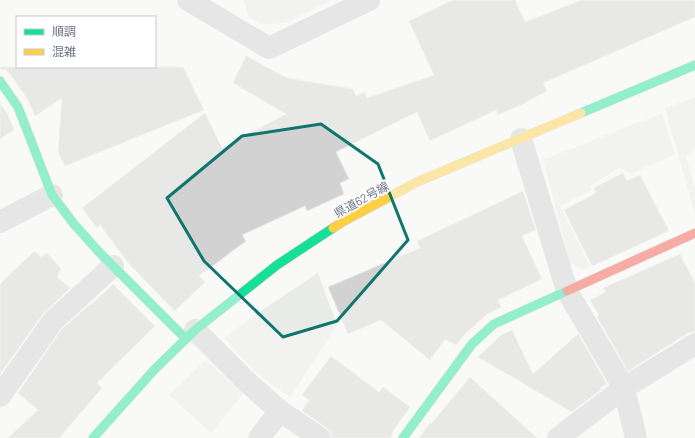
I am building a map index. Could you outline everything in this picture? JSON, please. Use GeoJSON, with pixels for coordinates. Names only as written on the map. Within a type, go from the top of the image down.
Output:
{"type":"FeatureCollection","features":[{"type":"Feature","properties":{"kind":"main road","name":"県道62号線"},"geometry":{"type":"LineString","coordinates":[[93,438],[154,370],[191,334],[277,265],[344,221],[417,182],[695,65]]}},
{"type":"Feature","properties":{"kind":"main road"},"geometry":{"type":"LineString","coordinates":[[0,81],[18,107],[52,195],[74,224],[113,266],[191,334]]}},
{"type":"Feature","properties":{"kind":"main road"},"geometry":{"type":"LineString","coordinates":[[403,438],[472,344],[494,324],[567,292],[695,232]]}},
{"type":"Feature","properties":{"kind":"street"},"geometry":{"type":"LineString","coordinates":[[188,0],[216,7],[269,48],[369,0]]}},
{"type":"Feature","properties":{"kind":"street"},"geometry":{"type":"LineString","coordinates":[[521,139],[567,292],[624,388],[636,438]]}},
{"type":"Feature","properties":{"kind":"street"},"geometry":{"type":"LineString","coordinates":[[0,222],[52,195]]}},
{"type":"Feature","properties":{"kind":"street"},"geometry":{"type":"LineString","coordinates":[[0,396],[53,321],[113,266]]}},
{"type":"Feature","properties":{"kind":"street"},"geometry":{"type":"LineString","coordinates":[[191,334],[280,411],[320,438]]}},
{"type":"Feature","properties":{"kind":"street"},"geometry":{"type":"LineString","coordinates":[[558,438],[624,388],[695,344]]}},
{"type":"Feature","properties":{"kind":"street"},"geometry":{"type":"LineString","coordinates":[[259,438],[280,411]]}},
{"type":"Feature","properties":{"kind":"highlighted area"},"geometry":{"type":"Polygon","coordinates":[[[321,124],[378,164],[408,240],[337,321],[283,337],[204,261],[167,198],[242,136],[321,124]]]}},
{"type":"Feature","properties":{"kind":"shaded area"},"geometry":{"type":"Polygon","coordinates":[[[244,0],[332,0],[288,22],[260,24],[248,16],[244,0]]]}},
{"type":"Feature","properties":{"kind":"shaded area"},"geometry":{"type":"Polygon","coordinates":[[[695,97],[695,147],[686,156],[695,188],[695,214],[665,108],[695,97]]]}},
{"type":"Feature","properties":{"kind":"shaded area"},"geometry":{"type":"Polygon","coordinates":[[[662,113],[675,154],[631,174],[619,168],[590,186],[591,191],[560,206],[590,266],[583,270],[570,263],[543,160],[662,113]]]}},
{"type":"Feature","properties":{"kind":"shaded area"},"geometry":{"type":"Polygon","coordinates":[[[318,273],[337,325],[290,397],[256,373],[224,338],[262,310],[318,273]]]}},
{"type":"Feature","properties":{"kind":"shaded area"},"geometry":{"type":"Polygon","coordinates":[[[206,360],[243,394],[211,433],[169,395],[206,360]]]}},
{"type":"Feature","properties":{"kind":"building"},"geometry":{"type":"Polygon","coordinates":[[[453,0],[515,0],[525,22],[582,0],[695,0],[695,17],[543,83],[547,91],[521,105],[498,115],[496,110],[430,141],[417,112],[336,152],[349,179],[340,183],[344,194],[307,211],[305,206],[242,235],[246,241],[199,276],[205,282],[175,311],[129,264],[100,225],[97,228],[82,208],[205,113],[222,148],[286,114],[233,83],[246,56],[287,78],[353,89],[356,96],[365,92],[367,98],[434,75],[409,21],[453,0]]]}},
{"type":"Feature","properties":{"kind":"building"},"geometry":{"type":"Polygon","coordinates":[[[0,67],[183,67],[204,110],[65,166],[58,152],[62,98],[35,116],[28,100],[10,74],[6,70],[0,69],[0,67]]]}},
{"type":"Feature","properties":{"kind":"building"},"geometry":{"type":"Polygon","coordinates":[[[0,103],[7,113],[14,130],[0,139],[0,103]]]}},
{"type":"Feature","properties":{"kind":"building"},"geometry":{"type":"Polygon","coordinates":[[[623,173],[627,181],[640,175],[669,231],[592,266],[564,210],[596,193],[594,188],[623,173]]]}},
{"type":"Feature","properties":{"kind":"building"},"geometry":{"type":"Polygon","coordinates":[[[523,191],[536,230],[522,236],[542,279],[498,300],[501,307],[486,315],[464,335],[456,345],[445,339],[430,360],[381,320],[348,334],[328,287],[420,248],[417,241],[523,191]]]}},
{"type":"Feature","properties":{"kind":"building"},"geometry":{"type":"Polygon","coordinates":[[[34,251],[41,257],[47,253],[61,269],[57,277],[70,288],[43,314],[0,374],[0,284],[34,251]]]}},
{"type":"Feature","properties":{"kind":"building"},"geometry":{"type":"Polygon","coordinates":[[[680,254],[695,283],[695,332],[688,333],[628,371],[597,317],[599,315],[590,300],[606,292],[603,288],[680,254]]]}},
{"type":"Feature","properties":{"kind":"building"},"geometry":{"type":"Polygon","coordinates":[[[113,284],[155,326],[97,383],[102,388],[59,438],[8,438],[38,410],[18,393],[62,329],[113,284]]]}},
{"type":"Feature","properties":{"kind":"building"},"geometry":{"type":"Polygon","coordinates":[[[512,330],[533,374],[578,334],[607,384],[600,388],[602,389],[572,412],[478,357],[501,335],[512,330]]]}},
{"type":"Feature","properties":{"kind":"building"},"geometry":{"type":"Polygon","coordinates":[[[331,356],[379,392],[383,387],[410,407],[393,431],[391,438],[332,438],[331,432],[327,428],[302,411],[309,400],[302,395],[331,356]]]}},
{"type":"Feature","properties":{"kind":"building"},"geometry":{"type":"Polygon","coordinates":[[[470,377],[537,438],[419,438],[470,377]]]}},
{"type":"Feature","properties":{"kind":"traffic: fast"},"geometry":{"type":"LineString","coordinates":[[581,113],[695,65]]}},
{"type":"Feature","properties":{"kind":"traffic: fast"},"geometry":{"type":"LineString","coordinates":[[0,81],[18,107],[52,195],[74,224],[99,252],[186,339]]}},
{"type":"Feature","properties":{"kind":"traffic: fast"},"geometry":{"type":"LineString","coordinates":[[93,438],[154,370],[195,330],[277,265],[333,228]]}},
{"type":"Feature","properties":{"kind":"traffic: fast"},"geometry":{"type":"LineString","coordinates":[[403,438],[472,344],[494,324],[567,291]]}},
{"type":"Feature","properties":{"kind":"traffic: slow"},"geometry":{"type":"LineString","coordinates":[[333,228],[417,182],[581,113]]}},
{"type":"Feature","properties":{"kind":"traffic: jam"},"geometry":{"type":"LineString","coordinates":[[567,291],[695,233]]}}]}
